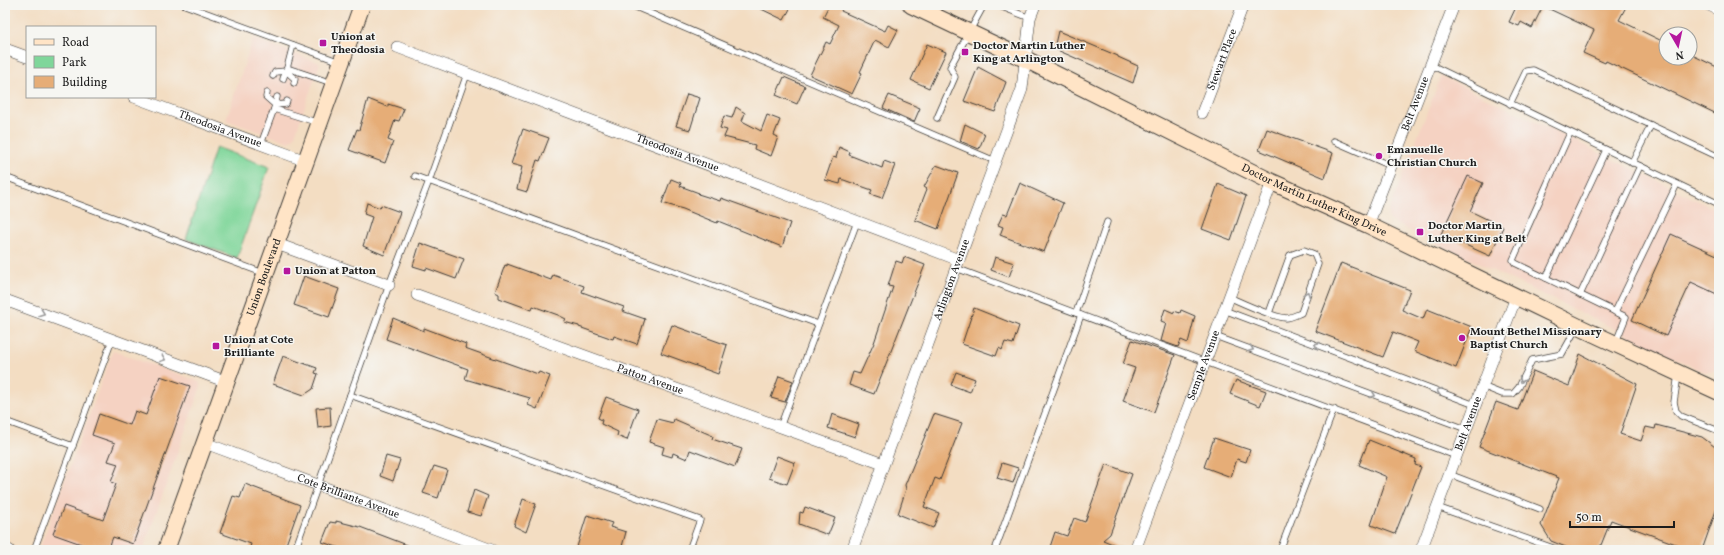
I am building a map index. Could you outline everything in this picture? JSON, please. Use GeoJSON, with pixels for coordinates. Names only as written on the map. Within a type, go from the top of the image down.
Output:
{"type":"FeatureCollection","features":[{"type":"Feature","properties":{"kind":"main road","name":"Union Boulevard"},"geometry":{"type":"LineString","coordinates":[[166,550],[362,5]]}},
{"type":"Feature","properties":{"kind":"main road","name":"Doctor Martin Luther King Drive"},"geometry":{"type":"LineString","coordinates":[[911,5],[1025,59],[1272,182],[1368,225],[1615,344],[1718,390]]}},
{"type":"Feature","properties":{"kind":"street","name":"Arlington Avenue"},"geometry":{"type":"LineString","coordinates":[[852,550],[1022,89],[1030,18],[1035,5]]}},
{"type":"Feature","properties":{"kind":"street","name":"Stewart Place"},"geometry":{"type":"LineString","coordinates":[[1202,114],[1243,5]]}},
{"type":"Feature","properties":{"kind":"street","name":"Belt Avenue"},"geometry":{"type":"LineString","coordinates":[[1368,225],[1454,5]]}},
{"type":"Feature","properties":{"kind":"street"},"geometry":{"type":"LineString","coordinates":[[1709,5],[1719,10]]}},
{"type":"Feature","properties":{"kind":"street","name":"Theodosia Avenue"},"geometry":{"type":"LineString","coordinates":[[397,47],[857,222],[957,264]]}},
{"type":"Feature","properties":{"kind":"street"},"geometry":{"type":"LineString","coordinates":[[5,49],[26,57]]}},
{"type":"Feature","properties":{"kind":"street","name":"Theodosia Avenue"},"geometry":{"type":"LineString","coordinates":[[137,98],[306,161]]}},
{"type":"Feature","properties":{"kind":"street","name":"Semple Avenue"},"geometry":{"type":"LineString","coordinates":[[1135,550],[1272,182]]}},
{"type":"Feature","properties":{"kind":"street"},"geometry":{"type":"LineString","coordinates":[[277,244],[389,285]]}},
{"type":"Feature","properties":{"kind":"street","name":"Patton Avenue"},"geometry":{"type":"LineString","coordinates":[[417,295],[883,464]]}},
{"type":"Feature","properties":{"kind":"street","name":"Belt Avenue"},"geometry":{"type":"LineString","coordinates":[[1420,550],[1516,297]]}},
{"type":"Feature","properties":{"kind":"street"},"geometry":{"type":"LineString","coordinates":[[5,300],[227,382]]}},
{"type":"Feature","properties":{"kind":"street","name":"Cote Brilliante Avenue"},"geometry":{"type":"LineString","coordinates":[[205,443],[492,550]]}},
{"type":"Feature","properties":{"kind":"lane"},"geometry":{"type":"LineString","coordinates":[[185,5],[342,62]]}},
{"type":"Feature","properties":{"kind":"lane"},"geometry":{"type":"LineString","coordinates":[[630,5],[995,161]]}},
{"type":"Feature","properties":{"kind":"lane"},"geometry":{"type":"LineString","coordinates":[[937,118],[955,77],[950,67],[984,5]]}},
{"type":"Feature","properties":{"kind":"lane"},"geometry":{"type":"LineString","coordinates":[[997,5],[1030,18]]}},
{"type":"Feature","properties":{"kind":"lane"},"geometry":{"type":"LineString","coordinates":[[283,79],[293,44]]}},
{"type":"Feature","properties":{"kind":"lane"},"geometry":{"type":"LineString","coordinates":[[1430,65],[1719,204]]}},
{"type":"Feature","properties":{"kind":"lane"},"geometry":{"type":"LineString","coordinates":[[287,69],[295,79],[294,83]]}},
{"type":"Feature","properties":{"kind":"lane"},"geometry":{"type":"LineString","coordinates":[[273,76],[275,72],[287,69],[334,84]]}},
{"type":"Feature","properties":{"kind":"lane"},"geometry":{"type":"LineString","coordinates":[[1510,104],[1526,71],[1533,70],[1719,157]]}},
{"type":"Feature","properties":{"kind":"lane"},"geometry":{"type":"LineString","coordinates":[[295,550],[389,285],[430,182],[468,74]]}},
{"type":"Feature","properties":{"kind":"lane"},"geometry":{"type":"LineString","coordinates":[[267,93],[266,97],[274,107],[320,123]]}},
{"type":"Feature","properties":{"kind":"lane"},"geometry":{"type":"LineString","coordinates":[[261,144],[277,97]]}},
{"type":"Feature","properties":{"kind":"lane"},"geometry":{"type":"LineString","coordinates":[[274,107],[286,104],[287,100]]}},
{"type":"Feature","properties":{"kind":"lane"},"geometry":{"type":"LineString","coordinates":[[1632,163],[1651,125]]}},
{"type":"Feature","properties":{"kind":"lane"},"geometry":{"type":"LineString","coordinates":[[1570,133],[1513,260],[1515,263],[1626,317],[1615,344]]}},
{"type":"Feature","properties":{"kind":"lane"},"geometry":{"type":"LineString","coordinates":[[1334,141],[1391,166]]}},
{"type":"Feature","properties":{"kind":"lane"},"geometry":{"type":"LineString","coordinates":[[1546,278],[1606,150]]}},
{"type":"Feature","properties":{"kind":"lane"},"geometry":{"type":"LineString","coordinates":[[1580,294],[1640,166]]}},
{"type":"Feature","properties":{"kind":"lane"},"geometry":{"type":"LineString","coordinates":[[415,176],[818,324]]}},
{"type":"Feature","properties":{"kind":"lane"},"geometry":{"type":"LineString","coordinates":[[5,177],[266,274]]}},
{"type":"Feature","properties":{"kind":"lane"},"geometry":{"type":"LineString","coordinates":[[1615,312],[1677,184]]}},
{"type":"Feature","properties":{"kind":"lane"},"geometry":{"type":"LineString","coordinates":[[780,427],[857,222]]}},
{"type":"Feature","properties":{"kind":"lane"},"geometry":{"type":"LineString","coordinates":[[995,550],[1078,314],[1107,222]]}},
{"type":"Feature","properties":{"kind":"lane"},"geometry":{"type":"LineString","coordinates":[[1229,297],[1269,312],[1286,318],[1300,313],[1318,264],[1314,254],[1304,250],[1290,255],[1269,312]]}},
{"type":"Feature","properties":{"kind":"lane"},"geometry":{"type":"LineString","coordinates":[[957,264],[1078,314],[1205,363],[1334,409],[1456,456]]}},
{"type":"Feature","properties":{"kind":"lane"},"geometry":{"type":"LineString","coordinates":[[1224,310],[1475,405]]}},
{"type":"Feature","properties":{"kind":"lane"},"geometry":{"type":"LineString","coordinates":[[1482,386],[1502,394],[1513,394],[1519,388],[1530,362],[1535,358],[1562,354],[1577,326]]}},
{"type":"Feature","properties":{"kind":"lane"},"geometry":{"type":"LineString","coordinates":[[1215,336],[1466,429]]}},
{"type":"Feature","properties":{"kind":"lane"},"geometry":{"type":"LineString","coordinates":[[34,550],[112,340]]}},
{"type":"Feature","properties":{"kind":"lane"},"geometry":{"type":"LineString","coordinates":[[1678,373],[1674,402],[1676,411],[1682,416],[1719,431]]}},
{"type":"Feature","properties":{"kind":"lane"},"geometry":{"type":"LineString","coordinates":[[350,395],[700,520],[689,550]]}},
{"type":"Feature","properties":{"kind":"lane"},"geometry":{"type":"LineString","coordinates":[[1280,550],[1334,409]]}},
{"type":"Feature","properties":{"kind":"lane"},"geometry":{"type":"LineString","coordinates":[[5,421],[72,446]]}},
{"type":"Feature","properties":{"kind":"lane"},"geometry":{"type":"LineString","coordinates":[[1449,474],[1540,509]]}},
{"type":"Feature","properties":{"kind":"lane"},"geometry":{"type":"LineString","coordinates":[[1437,506],[1559,550]]}},
{"type":"Feature","properties":{"kind":"shaded area"},"geometry":{"type":"Polygon","coordinates":[[[253,38],[320,63],[294,138],[289,142],[226,120],[253,38]]]}},
{"type":"Feature","properties":{"kind":"shaded area"},"geometry":{"type":"Polygon","coordinates":[[[1441,76],[1719,211],[1719,363],[1716,369],[1711,372],[1704,372],[1392,222],[1388,217],[1389,211],[1441,76]]]}},
{"type":"Feature","properties":{"kind":"shaded area"},"geometry":{"type":"Polygon","coordinates":[[[113,351],[198,381],[201,386],[143,550],[39,550],[113,351]]]}},
{"type":"Feature","properties":{"kind":"green space"},"geometry":{"type":"Polygon","coordinates":[[[216,147],[269,167],[237,258],[186,239],[216,147]]]}},
{"type":"Feature","properties":{"kind":"building"},"geometry":{"type":"Polygon","coordinates":[[[753,5],[792,5],[784,20],[753,5]]]}},
{"type":"Feature","properties":{"kind":"building"},"geometry":{"type":"Polygon","coordinates":[[[829,5],[844,5],[841,11],[885,31],[888,25],[898,30],[889,47],[875,40],[860,72],[862,73],[852,94],[810,75],[826,42],[830,44],[839,25],[823,17],[829,5]]]}},
{"type":"Feature","properties":{"kind":"building"},"geometry":{"type":"Polygon","coordinates":[[[1517,5],[1627,5],[1619,20],[1658,39],[1658,66],[1698,66],[1698,58],[1719,68],[1719,115],[1606,61],[1605,63],[1583,53],[1594,30],[1543,6],[1532,28],[1521,22],[1519,26],[1509,22],[1517,5]]]}},
{"type":"Feature","properties":{"kind":"building"},"geometry":{"type":"Polygon","coordinates":[[[1058,31],[1138,66],[1133,83],[1057,50],[1055,44],[1058,31]]]}},
{"type":"Feature","properties":{"kind":"building"},"geometry":{"type":"Polygon","coordinates":[[[927,44],[946,52],[929,88],[911,80],[927,44]]]}},
{"type":"Feature","properties":{"kind":"building"},"geometry":{"type":"Polygon","coordinates":[[[978,67],[1006,82],[995,112],[964,101],[978,67]]]}},
{"type":"Feature","properties":{"kind":"building"},"geometry":{"type":"Polygon","coordinates":[[[784,77],[805,86],[797,104],[776,95],[784,77]]]}},
{"type":"Feature","properties":{"kind":"building"},"geometry":{"type":"Polygon","coordinates":[[[687,94],[700,98],[690,130],[676,126],[687,94]]]}},
{"type":"Feature","properties":{"kind":"building"},"geometry":{"type":"Polygon","coordinates":[[[889,95],[920,108],[914,122],[883,108],[889,95]]]}},
{"type":"Feature","properties":{"kind":"building"},"geometry":{"type":"Polygon","coordinates":[[[368,99],[388,107],[388,104],[404,109],[399,121],[395,120],[388,140],[393,142],[385,163],[349,150],[357,129],[359,130],[368,99]]]}},
{"type":"Feature","properties":{"kind":"building"},"geometry":{"type":"Polygon","coordinates":[[[736,107],[745,113],[742,121],[761,131],[767,115],[780,120],[774,135],[778,137],[771,156],[754,149],[755,145],[724,137],[727,130],[720,128],[724,116],[732,118],[736,107]]]}},
{"type":"Feature","properties":{"kind":"building"},"geometry":{"type":"Polygon","coordinates":[[[965,124],[985,134],[979,149],[960,141],[965,124]]]}},
{"type":"Feature","properties":{"kind":"building"},"geometry":{"type":"Polygon","coordinates":[[[523,129],[549,138],[540,161],[537,160],[527,192],[517,189],[522,167],[511,164],[523,129]]]}},
{"type":"Feature","properties":{"kind":"building"},"geometry":{"type":"Polygon","coordinates":[[[1267,129],[1333,153],[1325,178],[1259,150],[1267,129]]]}},
{"type":"Feature","properties":{"kind":"building"},"geometry":{"type":"Polygon","coordinates":[[[839,147],[850,152],[849,155],[882,168],[884,161],[895,165],[882,198],[870,194],[872,190],[841,179],[840,184],[825,180],[833,157],[836,158],[839,147]]]}},
{"type":"Feature","properties":{"kind":"building"},"geometry":{"type":"Polygon","coordinates":[[[936,165],[958,173],[938,229],[915,220],[927,189],[924,187],[936,165]]]}},
{"type":"Feature","properties":{"kind":"building"},"geometry":{"type":"Polygon","coordinates":[[[1468,176],[1483,183],[1470,211],[1503,227],[1490,256],[1441,234],[1468,176]]]}},
{"type":"Feature","properties":{"kind":"building"},"geometry":{"type":"Polygon","coordinates":[[[671,179],[681,183],[680,186],[699,193],[698,194],[720,201],[721,198],[790,223],[782,247],[718,221],[717,223],[683,209],[662,203],[671,179]]]}},
{"type":"Feature","properties":{"kind":"building"},"geometry":{"type":"Polygon","coordinates":[[[1020,183],[1063,203],[1044,252],[1000,235],[1003,227],[998,225],[1003,214],[1007,215],[1020,183]]]}},
{"type":"Feature","properties":{"kind":"building"},"geometry":{"type":"Polygon","coordinates":[[[1218,184],[1246,196],[1231,240],[1202,229],[1218,184]]]}},
{"type":"Feature","properties":{"kind":"building"},"geometry":{"type":"Polygon","coordinates":[[[367,203],[380,208],[381,205],[400,212],[384,255],[363,246],[372,217],[364,214],[367,203]]]}},
{"type":"Feature","properties":{"kind":"building"},"geometry":{"type":"Polygon","coordinates":[[[1671,234],[1719,256],[1719,295],[1691,282],[1666,336],[1632,320],[1671,234]]]}},
{"type":"Feature","properties":{"kind":"building"},"geometry":{"type":"Polygon","coordinates":[[[420,243],[464,259],[456,279],[426,268],[426,270],[413,266],[420,243]]]}},
{"type":"Feature","properties":{"kind":"building"},"geometry":{"type":"Polygon","coordinates":[[[904,257],[925,265],[874,394],[849,385],[853,372],[860,374],[874,343],[893,287],[888,286],[896,261],[902,263],[904,257]]]}},
{"type":"Feature","properties":{"kind":"building"},"geometry":{"type":"Polygon","coordinates":[[[995,257],[1014,263],[1009,277],[991,270],[995,257]]]}},
{"type":"Feature","properties":{"kind":"building"},"geometry":{"type":"Polygon","coordinates":[[[1341,263],[1410,290],[1402,310],[1423,319],[1427,309],[1472,327],[1456,368],[1414,351],[1418,342],[1393,332],[1383,357],[1315,331],[1341,263]]]}},
{"type":"Feature","properties":{"kind":"building"},"geometry":{"type":"Polygon","coordinates":[[[507,264],[551,280],[553,275],[584,286],[582,292],[624,307],[622,311],[645,319],[637,344],[614,336],[613,339],[564,322],[566,319],[533,306],[532,310],[499,298],[499,294],[495,292],[505,265],[507,266],[507,264]]]}},
{"type":"Feature","properties":{"kind":"building"},"geometry":{"type":"Polygon","coordinates":[[[304,276],[339,289],[329,317],[294,305],[304,276]]]}},
{"type":"Feature","properties":{"kind":"building"},"geometry":{"type":"Polygon","coordinates":[[[974,308],[1019,326],[1013,344],[1005,342],[1002,350],[999,348],[996,356],[962,344],[974,308]]]}},
{"type":"Feature","properties":{"kind":"building"},"geometry":{"type":"Polygon","coordinates":[[[1165,309],[1174,313],[1174,311],[1180,313],[1181,310],[1195,316],[1188,343],[1181,340],[1178,347],[1161,341],[1166,323],[1161,321],[1165,309]]]}},
{"type":"Feature","properties":{"kind":"building"},"geometry":{"type":"Polygon","coordinates":[[[393,318],[424,331],[424,328],[466,344],[465,348],[538,374],[539,372],[550,376],[537,409],[528,405],[530,398],[465,379],[468,369],[386,339],[393,318]]]}},
{"type":"Feature","properties":{"kind":"building"},"geometry":{"type":"Polygon","coordinates":[[[672,325],[727,345],[718,374],[661,353],[672,325]]]}},
{"type":"Feature","properties":{"kind":"building"},"geometry":{"type":"Polygon","coordinates":[[[1132,340],[1175,355],[1154,412],[1123,401],[1135,368],[1123,364],[1132,340]]]}},
{"type":"Feature","properties":{"kind":"building"},"geometry":{"type":"Polygon","coordinates":[[[1580,354],[1637,384],[1620,434],[1641,441],[1646,427],[1655,429],[1656,425],[1702,437],[1719,450],[1719,502],[1702,550],[1692,550],[1611,520],[1599,550],[1573,550],[1551,541],[1541,525],[1559,478],[1479,447],[1496,402],[1518,410],[1533,371],[1569,386],[1580,354]]]}},
{"type":"Feature","properties":{"kind":"building"},"geometry":{"type":"Polygon","coordinates":[[[283,356],[317,368],[315,373],[318,374],[313,389],[304,395],[273,384],[283,356]]]}},
{"type":"Feature","properties":{"kind":"building"},"geometry":{"type":"Polygon","coordinates":[[[956,372],[975,379],[970,392],[951,385],[956,372]]]}},
{"type":"Feature","properties":{"kind":"building"},"geometry":{"type":"Polygon","coordinates":[[[160,376],[190,386],[133,544],[113,537],[108,550],[98,550],[53,534],[64,506],[103,520],[116,484],[111,482],[118,464],[108,461],[115,443],[92,435],[99,414],[130,425],[135,411],[146,415],[160,376]]]}},
{"type":"Feature","properties":{"kind":"building"},"geometry":{"type":"Polygon","coordinates":[[[779,376],[793,381],[785,402],[771,398],[779,376]]]}},
{"type":"Feature","properties":{"kind":"building"},"geometry":{"type":"Polygon","coordinates":[[[1236,380],[1266,391],[1260,406],[1230,394],[1236,380]]]}},
{"type":"Feature","properties":{"kind":"building"},"geometry":{"type":"Polygon","coordinates":[[[606,397],[638,409],[627,440],[617,436],[618,432],[601,424],[602,420],[598,418],[606,397]]]}},
{"type":"Feature","properties":{"kind":"building"},"geometry":{"type":"Polygon","coordinates":[[[330,407],[331,426],[318,428],[316,408],[330,407]]]}},
{"type":"Feature","properties":{"kind":"building"},"geometry":{"type":"Polygon","coordinates":[[[832,414],[859,424],[855,437],[828,428],[832,414]]]}},
{"type":"Feature","properties":{"kind":"building"},"geometry":{"type":"Polygon","coordinates":[[[934,414],[962,423],[940,480],[935,478],[924,507],[939,513],[933,528],[898,514],[906,489],[905,485],[934,414]]]}},
{"type":"Feature","properties":{"kind":"building"},"geometry":{"type":"Polygon","coordinates":[[[657,419],[673,423],[674,419],[713,436],[712,439],[742,449],[735,467],[690,450],[687,459],[673,453],[672,457],[662,454],[664,447],[649,442],[657,419]]]}},
{"type":"Feature","properties":{"kind":"building"},"geometry":{"type":"Polygon","coordinates":[[[1214,438],[1250,450],[1246,462],[1237,459],[1231,477],[1204,467],[1214,438]]]}},
{"type":"Feature","properties":{"kind":"building"},"geometry":{"type":"Polygon","coordinates":[[[1369,440],[1416,459],[1415,465],[1421,467],[1395,534],[1371,525],[1387,477],[1359,465],[1369,440]]]}},
{"type":"Feature","properties":{"kind":"building"},"geometry":{"type":"Polygon","coordinates":[[[386,456],[400,460],[393,481],[380,476],[386,456]]]}},
{"type":"Feature","properties":{"kind":"building"},"geometry":{"type":"Polygon","coordinates":[[[777,456],[795,463],[787,484],[769,478],[777,456]]]}},
{"type":"Feature","properties":{"kind":"building"},"geometry":{"type":"Polygon","coordinates":[[[1002,463],[1018,468],[1013,483],[997,478],[1002,463]]]}},
{"type":"Feature","properties":{"kind":"building"},"geometry":{"type":"Polygon","coordinates":[[[1106,464],[1132,474],[1110,534],[1103,540],[1127,550],[1049,550],[1055,532],[1067,536],[1074,518],[1085,522],[1106,464]]]}},
{"type":"Feature","properties":{"kind":"building"},"geometry":{"type":"Polygon","coordinates":[[[434,466],[447,470],[438,498],[423,493],[434,466]]]}},
{"type":"Feature","properties":{"kind":"building"},"geometry":{"type":"Polygon","coordinates":[[[245,484],[300,505],[284,550],[249,550],[251,544],[220,533],[233,496],[240,498],[245,484]]]}},
{"type":"Feature","properties":{"kind":"building"},"geometry":{"type":"Polygon","coordinates":[[[474,490],[488,496],[481,516],[467,512],[474,490]]]}},
{"type":"Feature","properties":{"kind":"building"},"geometry":{"type":"Polygon","coordinates":[[[523,499],[536,504],[526,532],[514,526],[523,499]]]}},
{"type":"Feature","properties":{"kind":"building"},"geometry":{"type":"Polygon","coordinates":[[[805,507],[835,518],[828,535],[799,524],[800,512],[803,513],[805,507]]]}},
{"type":"Feature","properties":{"kind":"building"},"geometry":{"type":"Polygon","coordinates":[[[587,515],[612,523],[610,527],[626,532],[621,550],[576,550],[587,515]]]}},
{"type":"Feature","properties":{"kind":"building"},"geometry":{"type":"Polygon","coordinates":[[[336,521],[360,527],[415,548],[414,550],[346,550],[322,542],[330,522],[336,523],[336,521]]]}},
{"type":"Feature","properties":{"kind":"place","name":"Union at Theodosia"},"geometry":{"type":"Point","coordinates":[323,43]}},
{"type":"Feature","properties":{"kind":"place","name":"Doctor Martin Luther King at Arlington"},"geometry":{"type":"Point","coordinates":[965,52]}},
{"type":"Feature","properties":{"kind":"place","name":"Emanuelle Christian Church"},"geometry":{"type":"Point","coordinates":[1379,156]}},
{"type":"Feature","properties":{"kind":"place","name":"Doctor Martin Luther King at Belt"},"geometry":{"type":"Point","coordinates":[1420,232]}},
{"type":"Feature","properties":{"kind":"place","name":"Union at Patton"},"geometry":{"type":"Point","coordinates":[287,271]}},
{"type":"Feature","properties":{"kind":"place","name":"Mount Bethel Missionary Baptist Church"},"geometry":{"type":"Point","coordinates":[1462,338]}},
{"type":"Feature","properties":{"kind":"place","name":"Union at Cote Brilliante"},"geometry":{"type":"Point","coordinates":[216,346]}}]}
